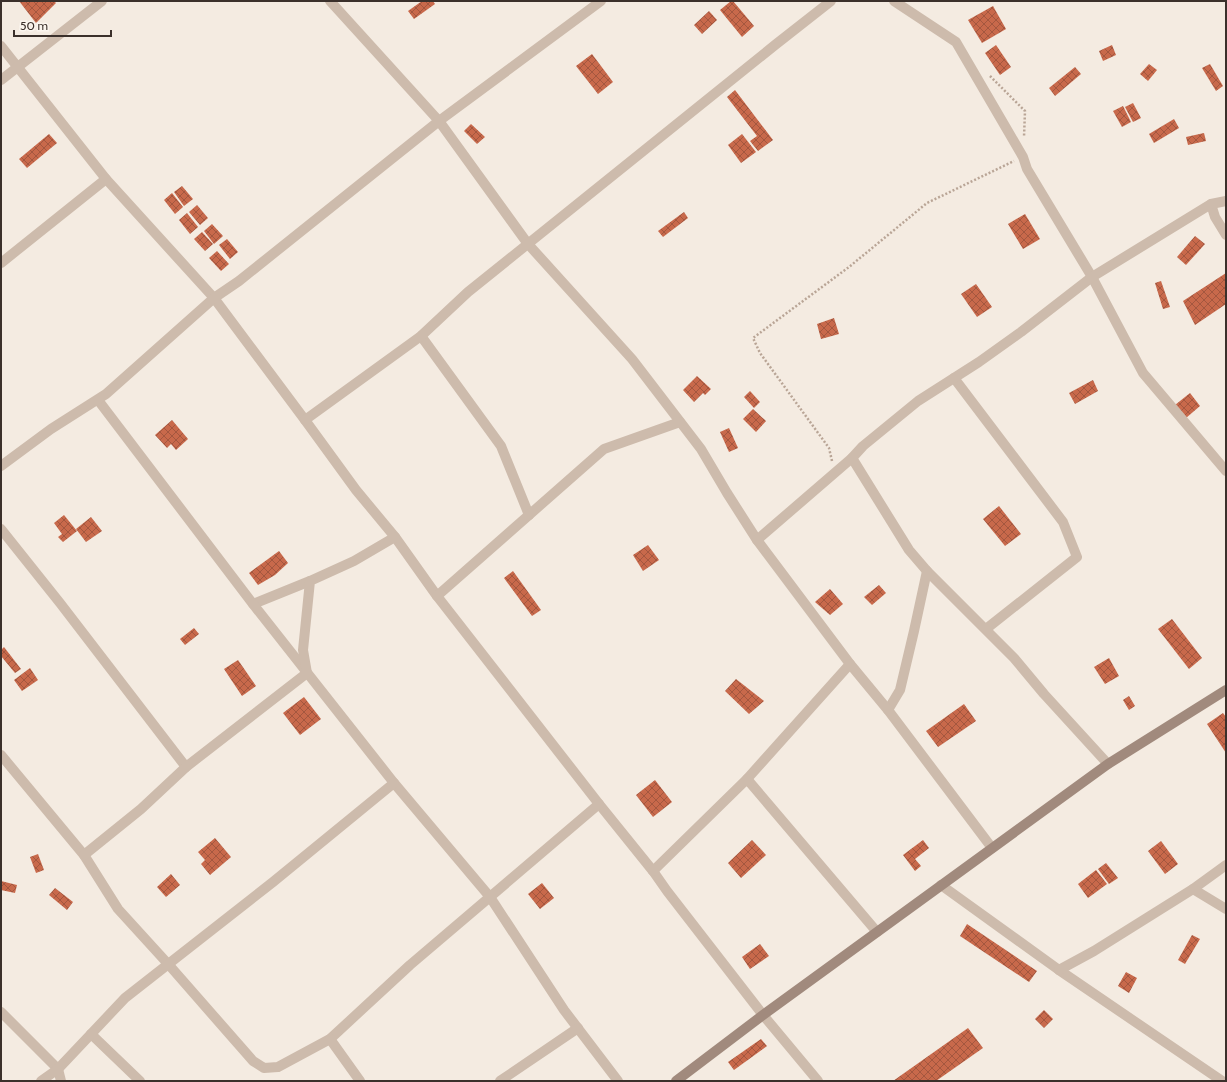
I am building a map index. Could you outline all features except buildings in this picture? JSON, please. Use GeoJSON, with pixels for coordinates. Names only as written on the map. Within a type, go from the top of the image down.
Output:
{"type":"FeatureCollection","features":[{"type":"Feature","properties":{"kind":"street"},"geometry":{"type":"LineString","coordinates":[[1,80],[102,1]]}},
{"type":"Feature","properties":{"kind":"street"},"geometry":{"type":"LineString","coordinates":[[330,1],[439,121],[528,244],[632,359],[701,449],[726,493],[757,540],[850,664],[888,710],[992,848]]}},
{"type":"Feature","properties":{"kind":"street"},"geometry":{"type":"LineString","coordinates":[[1,466],[51,429],[98,400],[214,298],[238,281],[439,121],[601,1]]}},
{"type":"Feature","properties":{"kind":"street"},"geometry":{"type":"LineString","coordinates":[[305,420],[421,336],[468,292],[831,1]]}},
{"type":"Feature","properties":{"kind":"street"},"geometry":{"type":"LineString","coordinates":[[894,1],[956,42],[1024,157],[1027,169],[1092,277],[1143,372],[1226,471]]}},
{"type":"Feature","properties":{"kind":"street"},"geometry":{"type":"LineString","coordinates":[[1,46],[106,179],[214,298],[356,490],[395,537],[437,596],[653,871],[763,1015],[818,1081]]}},
{"type":"Feature","properties":{"kind":"street"},"geometry":{"type":"LineString","coordinates":[[1,263],[106,179]]}},
{"type":"Feature","properties":{"kind":"street"},"geometry":{"type":"LineString","coordinates":[[757,540],[852,458],[863,446],[918,401],[1021,332],[1092,277],[1210,204],[1226,201]]}},
{"type":"Feature","properties":{"kind":"street"},"geometry":{"type":"LineString","coordinates":[[1210,204],[1215,217],[1226,235]]}},
{"type":"Feature","properties":{"kind":"street"},"geometry":{"type":"LineString","coordinates":[[421,336],[501,446],[529,515]]}},
{"type":"Feature","properties":{"kind":"street"},"geometry":{"type":"LineString","coordinates":[[954,378],[1062,522],[1077,557],[986,629]]}},
{"type":"Feature","properties":{"kind":"street"},"geometry":{"type":"LineString","coordinates":[[98,400],[307,673],[394,783],[490,896],[564,1010],[618,1081]]}},
{"type":"Feature","properties":{"kind":"street"},"geometry":{"type":"LineString","coordinates":[[437,596],[604,449],[680,422]]}},
{"type":"Feature","properties":{"kind":"street"},"geometry":{"type":"LineString","coordinates":[[852,458],[909,550],[927,571],[1014,658],[1044,694],[1108,764]]}},
{"type":"Feature","properties":{"kind":"street"},"geometry":{"type":"LineString","coordinates":[[1,530],[65,609],[186,767]]}},
{"type":"Feature","properties":{"kind":"street"},"geometry":{"type":"LineString","coordinates":[[253,604],[354,561],[395,537]]}},
{"type":"Feature","properties":{"kind":"street"},"geometry":{"type":"LineString","coordinates":[[888,710],[900,690],[927,571]]}},
{"type":"Feature","properties":{"kind":"street"},"geometry":{"type":"LineString","coordinates":[[307,673],[303,650],[310,581]]}},
{"type":"Feature","properties":{"kind":"street"},"geometry":{"type":"LineString","coordinates":[[653,871],[747,780],[850,664]]}},
{"type":"Feature","properties":{"kind":"street"},"geometry":{"type":"LineString","coordinates":[[84,854],[141,809],[186,767],[307,673]]}},
{"type":"Feature","properties":{"kind":"street"},"geometry":{"type":"LineString","coordinates":[[676,1081],[763,1015],[1108,764],[1226,690]]}},
{"type":"Feature","properties":{"kind":"street"},"geometry":{"type":"LineString","coordinates":[[1,755],[84,854],[118,909],[253,1061],[264,1068],[278,1067],[330,1039],[410,964],[599,804]]}},
{"type":"Feature","properties":{"kind":"street"},"geometry":{"type":"LineString","coordinates":[[747,780],[877,932]]}},
{"type":"Feature","properties":{"kind":"street"},"geometry":{"type":"LineString","coordinates":[[41,1081],[58,1069],[125,998],[273,882],[394,783]]}},
{"type":"Feature","properties":{"kind":"street"},"geometry":{"type":"LineString","coordinates":[[1059,970],[1193,889],[1226,865]]}},
{"type":"Feature","properties":{"kind":"street"},"geometry":{"type":"LineString","coordinates":[[942,885],[1059,970],[1222,1081]]}},
{"type":"Feature","properties":{"kind":"street"},"geometry":{"type":"LineString","coordinates":[[1193,889],[1226,909]]}},
{"type":"Feature","properties":{"kind":"street"},"geometry":{"type":"LineString","coordinates":[[1,1012],[58,1069],[61,1081]]}},
{"type":"Feature","properties":{"kind":"street"},"geometry":{"type":"LineString","coordinates":[[500,1081],[578,1028]]}},
{"type":"Feature","properties":{"kind":"street"},"geometry":{"type":"LineString","coordinates":[[91,1034],[140,1081]]}},
{"type":"Feature","properties":{"kind":"street"},"geometry":{"type":"LineString","coordinates":[[330,1039],[360,1081]]}},
{"type":"Feature","properties":{"kind":"path"},"geometry":{"type":"LineString","coordinates":[[835,473],[829,448],[760,353],[753,338],[849,267],[927,203],[1024,157],[1025,111],[988,74]]}}]}
